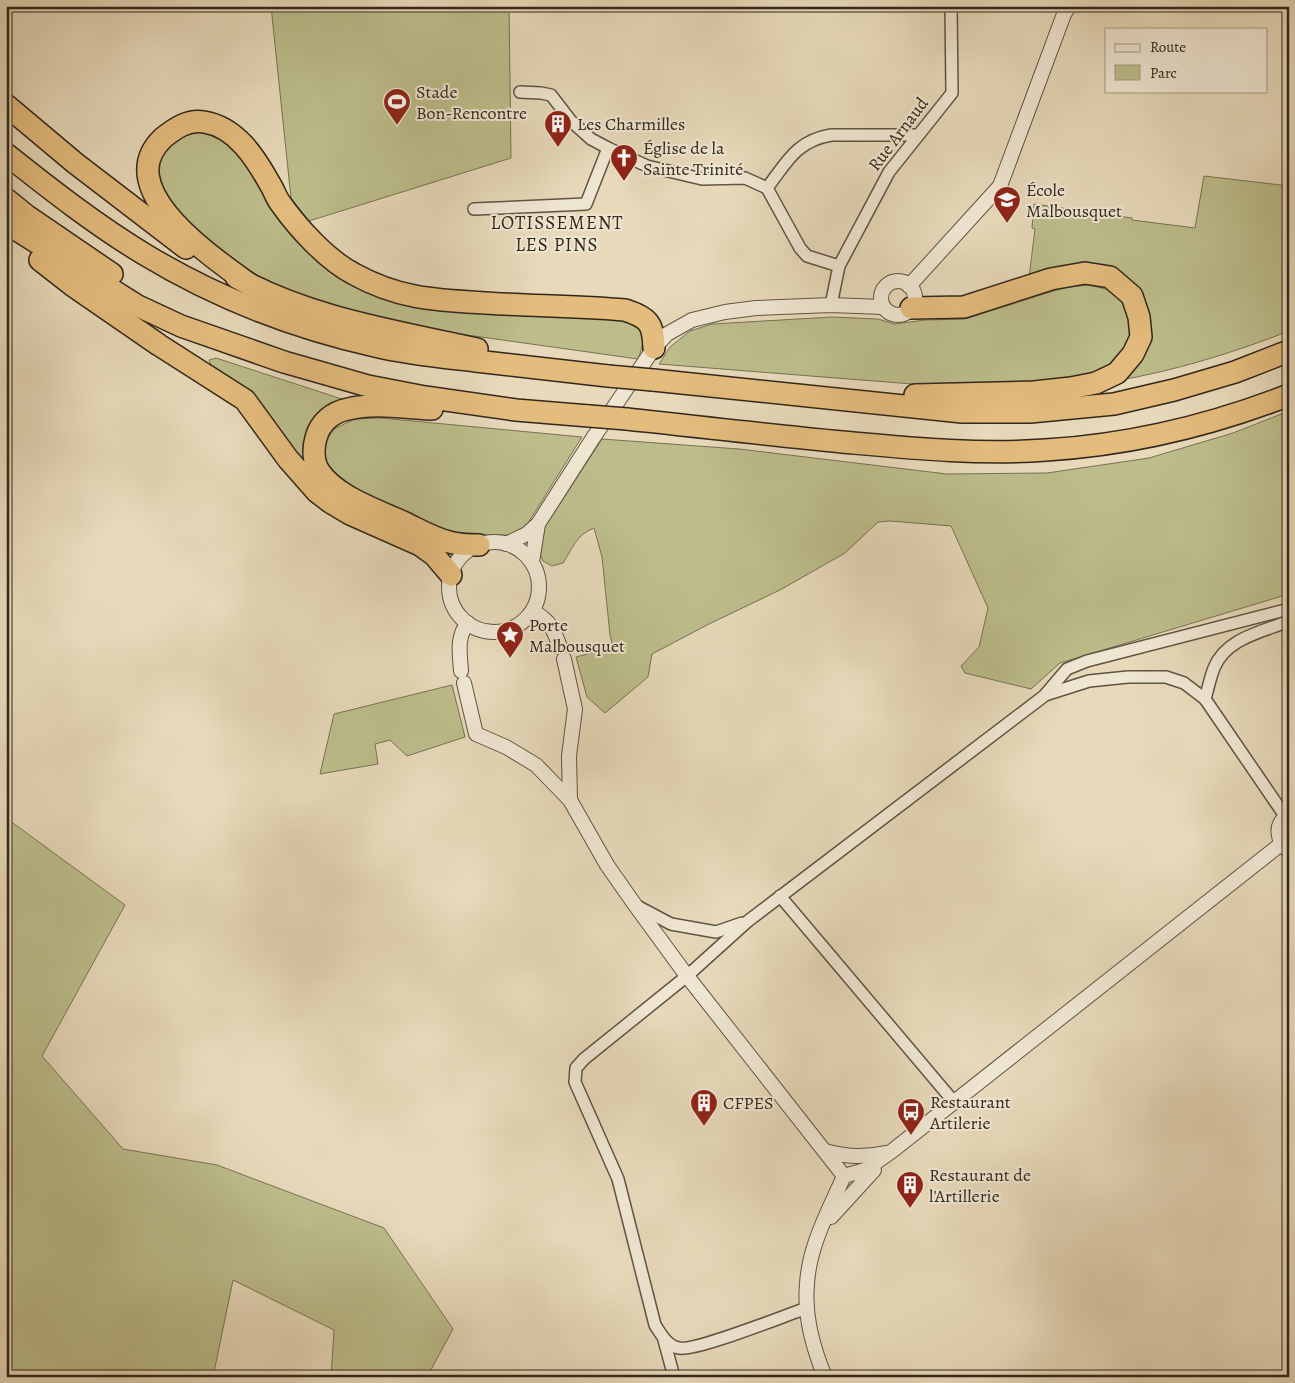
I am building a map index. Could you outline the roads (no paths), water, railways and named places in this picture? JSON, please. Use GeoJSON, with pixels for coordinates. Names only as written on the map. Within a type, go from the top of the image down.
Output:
{"type":"FeatureCollection","features":[{"type":"Feature","properties":{"kind":"highway"},"geometry":{"type":"LineString","coordinates":[[6,105],[76,163],[193,253],[249,284],[275,296],[344,319],[581,373]]}},
{"type":"Feature","properties":{"kind":"highway"},"geometry":{"type":"LineString","coordinates":[[249,284],[196,244],[156,198],[148,177],[149,160],[156,145],[171,131],[185,123],[202,121],[224,128],[241,141],[260,166],[279,202],[295,223],[320,248],[353,274],[397,293],[430,300],[625,310],[637,314],[646,320],[653,330],[654,348]]}},
{"type":"Feature","properties":{"kind":"highway"},"geometry":{"type":"LineString","coordinates":[[6,154],[112,234],[178,273],[275,318],[376,347],[425,355],[802,397],[962,412],[1030,412],[1114,404],[1174,390],[1235,372],[1289,351]]}},
{"type":"Feature","properties":{"kind":"highway"},"geometry":{"type":"LineString","coordinates":[[6,199],[27,216],[146,297],[238,345]]}},
{"type":"Feature","properties":{"kind":"highway"},"geometry":{"type":"LineString","coordinates":[[6,223],[136,305],[181,326],[284,362],[368,386],[425,397],[516,410],[627,419],[901,448],[974,452],[1046,450],[1110,443],[1220,419],[1289,395]]}},
{"type":"Feature","properties":{"kind":"highway"},"geometry":{"type":"LineString","coordinates":[[6,234],[72,285],[159,345],[245,400],[288,459],[317,492],[330,502],[350,514],[420,545],[434,555],[451,575]]}},
{"type":"Feature","properties":{"kind":"highway"},"geometry":{"type":"LineString","coordinates":[[802,397],[953,395],[1034,392],[1071,388],[1096,383],[1117,373],[1133,354],[1141,338],[1139,317],[1132,296],[1110,277],[1085,273],[1051,279],[964,307],[911,308]]}},
{"type":"Feature","properties":{"kind":"highway"},"geometry":{"type":"LineString","coordinates":[[479,545],[448,542],[432,536],[358,501],[333,485],[317,469],[314,455],[318,431],[324,422],[336,413],[349,408],[369,406],[516,410]]}},
{"type":"Feature","properties":{"kind":"street","name":"Rue Arnaud"},"geometry":{"type":"LineString","coordinates":[[831,305],[839,266],[888,172],[952,93],[952,6]]}},
{"type":"Feature","properties":{"kind":"street"},"geometry":{"type":"LineString","coordinates":[[909,286],[1000,186],[1064,14],[1069,6]]}},
{"type":"Feature","properties":{"kind":"street"},"geometry":{"type":"LineString","coordinates":[[520,92],[551,95],[571,121],[591,139],[647,166],[702,179],[745,178],[767,188],[800,248],[808,256],[839,266]]}},
{"type":"Feature","properties":{"kind":"street"},"geometry":{"type":"LineString","coordinates":[[767,188],[791,156],[803,144],[817,137],[831,135],[917,134]]}},
{"type":"Feature","properties":{"kind":"street"},"geometry":{"type":"LineString","coordinates":[[474,209],[586,204],[608,148]]}},
{"type":"Feature","properties":{"kind":"street"},"geometry":{"type":"LineString","coordinates":[[900,282],[909,286],[914,295],[911,308],[905,313],[890,314],[883,307],[881,294],[889,284],[900,282]]}},
{"type":"Feature","properties":{"kind":"street"},"geometry":{"type":"LineString","coordinates":[[506,544],[527,534],[538,524],[654,348],[667,334],[692,320],[725,312],[756,308],[831,305],[883,307]]}},
{"type":"Feature","properties":{"kind":"street"},"geometry":{"type":"LineString","coordinates":[[532,562],[538,524]]}},
{"type":"Feature","properties":{"kind":"street"},"geometry":{"type":"LineString","coordinates":[[492,542],[516,548],[532,562],[539,579],[537,600],[533,611],[525,620],[503,631],[490,632],[478,629],[459,615],[452,604],[450,594],[451,575],[461,556],[479,545],[492,542]]}},
{"type":"Feature","properties":{"kind":"street"},"geometry":{"type":"LineString","coordinates":[[674,1377],[664,1340],[655,1325],[618,1179],[575,1082],[576,1068],[584,1059],[687,976],[748,921],[1044,696],[1067,669],[1087,661],[1289,609]]}},
{"type":"Feature","properties":{"kind":"street"},"geometry":{"type":"LineString","coordinates":[[533,611],[546,619],[553,628],[562,653],[575,709],[569,756],[570,800]]}},
{"type":"Feature","properties":{"kind":"street"},"geometry":{"type":"LineString","coordinates":[[1205,698],[1214,667],[1225,650],[1242,638],[1289,621]]}},
{"type":"Feature","properties":{"kind":"street"},"geometry":{"type":"LineString","coordinates":[[468,623],[462,630],[459,639],[462,677],[476,734],[506,747],[536,765],[570,800],[607,865],[635,905],[687,976],[844,1176]]}},
{"type":"Feature","properties":{"kind":"street"},"geometry":{"type":"LineString","coordinates":[[844,1176],[866,1170],[892,1151],[1285,848],[1278,834],[1279,824],[1287,815],[1205,698],[1184,683],[1166,677],[1089,680],[1044,696]]}},
{"type":"Feature","properties":{"kind":"street"},"geometry":{"type":"LineString","coordinates":[[780,896],[954,1102]]}},
{"type":"Feature","properties":{"kind":"street"},"geometry":{"type":"LineString","coordinates":[[635,905],[671,924],[716,932],[748,921]]}},
{"type":"Feature","properties":{"kind":"street"},"geometry":{"type":"LineString","coordinates":[[824,1151],[840,1156],[853,1157],[872,1156],[892,1151]]}},
{"type":"Feature","properties":{"kind":"street"},"geometry":{"type":"LineString","coordinates":[[819,1233],[837,1209],[892,1151]]}},
{"type":"Feature","properties":{"kind":"street"},"geometry":{"type":"LineString","coordinates":[[825,1377],[816,1357],[807,1308],[806,1283],[819,1233],[844,1176]]}},
{"type":"Feature","properties":{"kind":"street"},"geometry":{"type":"LineString","coordinates":[[664,1340],[679,1348],[702,1345],[807,1308]]}},
{"type":"Feature","properties":{"kind":"place","name":"Stade Bon-Rencontre"},"geometry":{"type":"Point","coordinates":[397,126]}},
{"type":"Feature","properties":{"kind":"place","name":"Les Charmilles"},"geometry":{"type":"Point","coordinates":[558,148]}},
{"type":"Feature","properties":{"kind":"place","name":"Église de la Sainte Trinité"},"geometry":{"type":"Point","coordinates":[624,182]}},
{"type":"Feature","properties":{"kind":"place","name":"École Malbousquet"},"geometry":{"type":"Point","coordinates":[1007,224]}},
{"type":"Feature","properties":{"kind":"place","name":"Porte Malbousquet"},"geometry":{"type":"Point","coordinates":[510,659]}},
{"type":"Feature","properties":{"kind":"place","name":"CFPES"},"geometry":{"type":"Point","coordinates":[704,1127]}},
{"type":"Feature","properties":{"kind":"place","name":"Restaurant Artilerie"},"geometry":{"type":"Point","coordinates":[911,1136]}},
{"type":"Feature","properties":{"kind":"place","name":"Restaurant de l'Artillerie"},"geometry":{"type":"Point","coordinates":[910,1209]}},
{"type":"Feature","properties":{"kind":"district","name":"LOTISSEMENT LES PINS"},"geometry":{"type":"Point","coordinates":[557,234]}}]}
